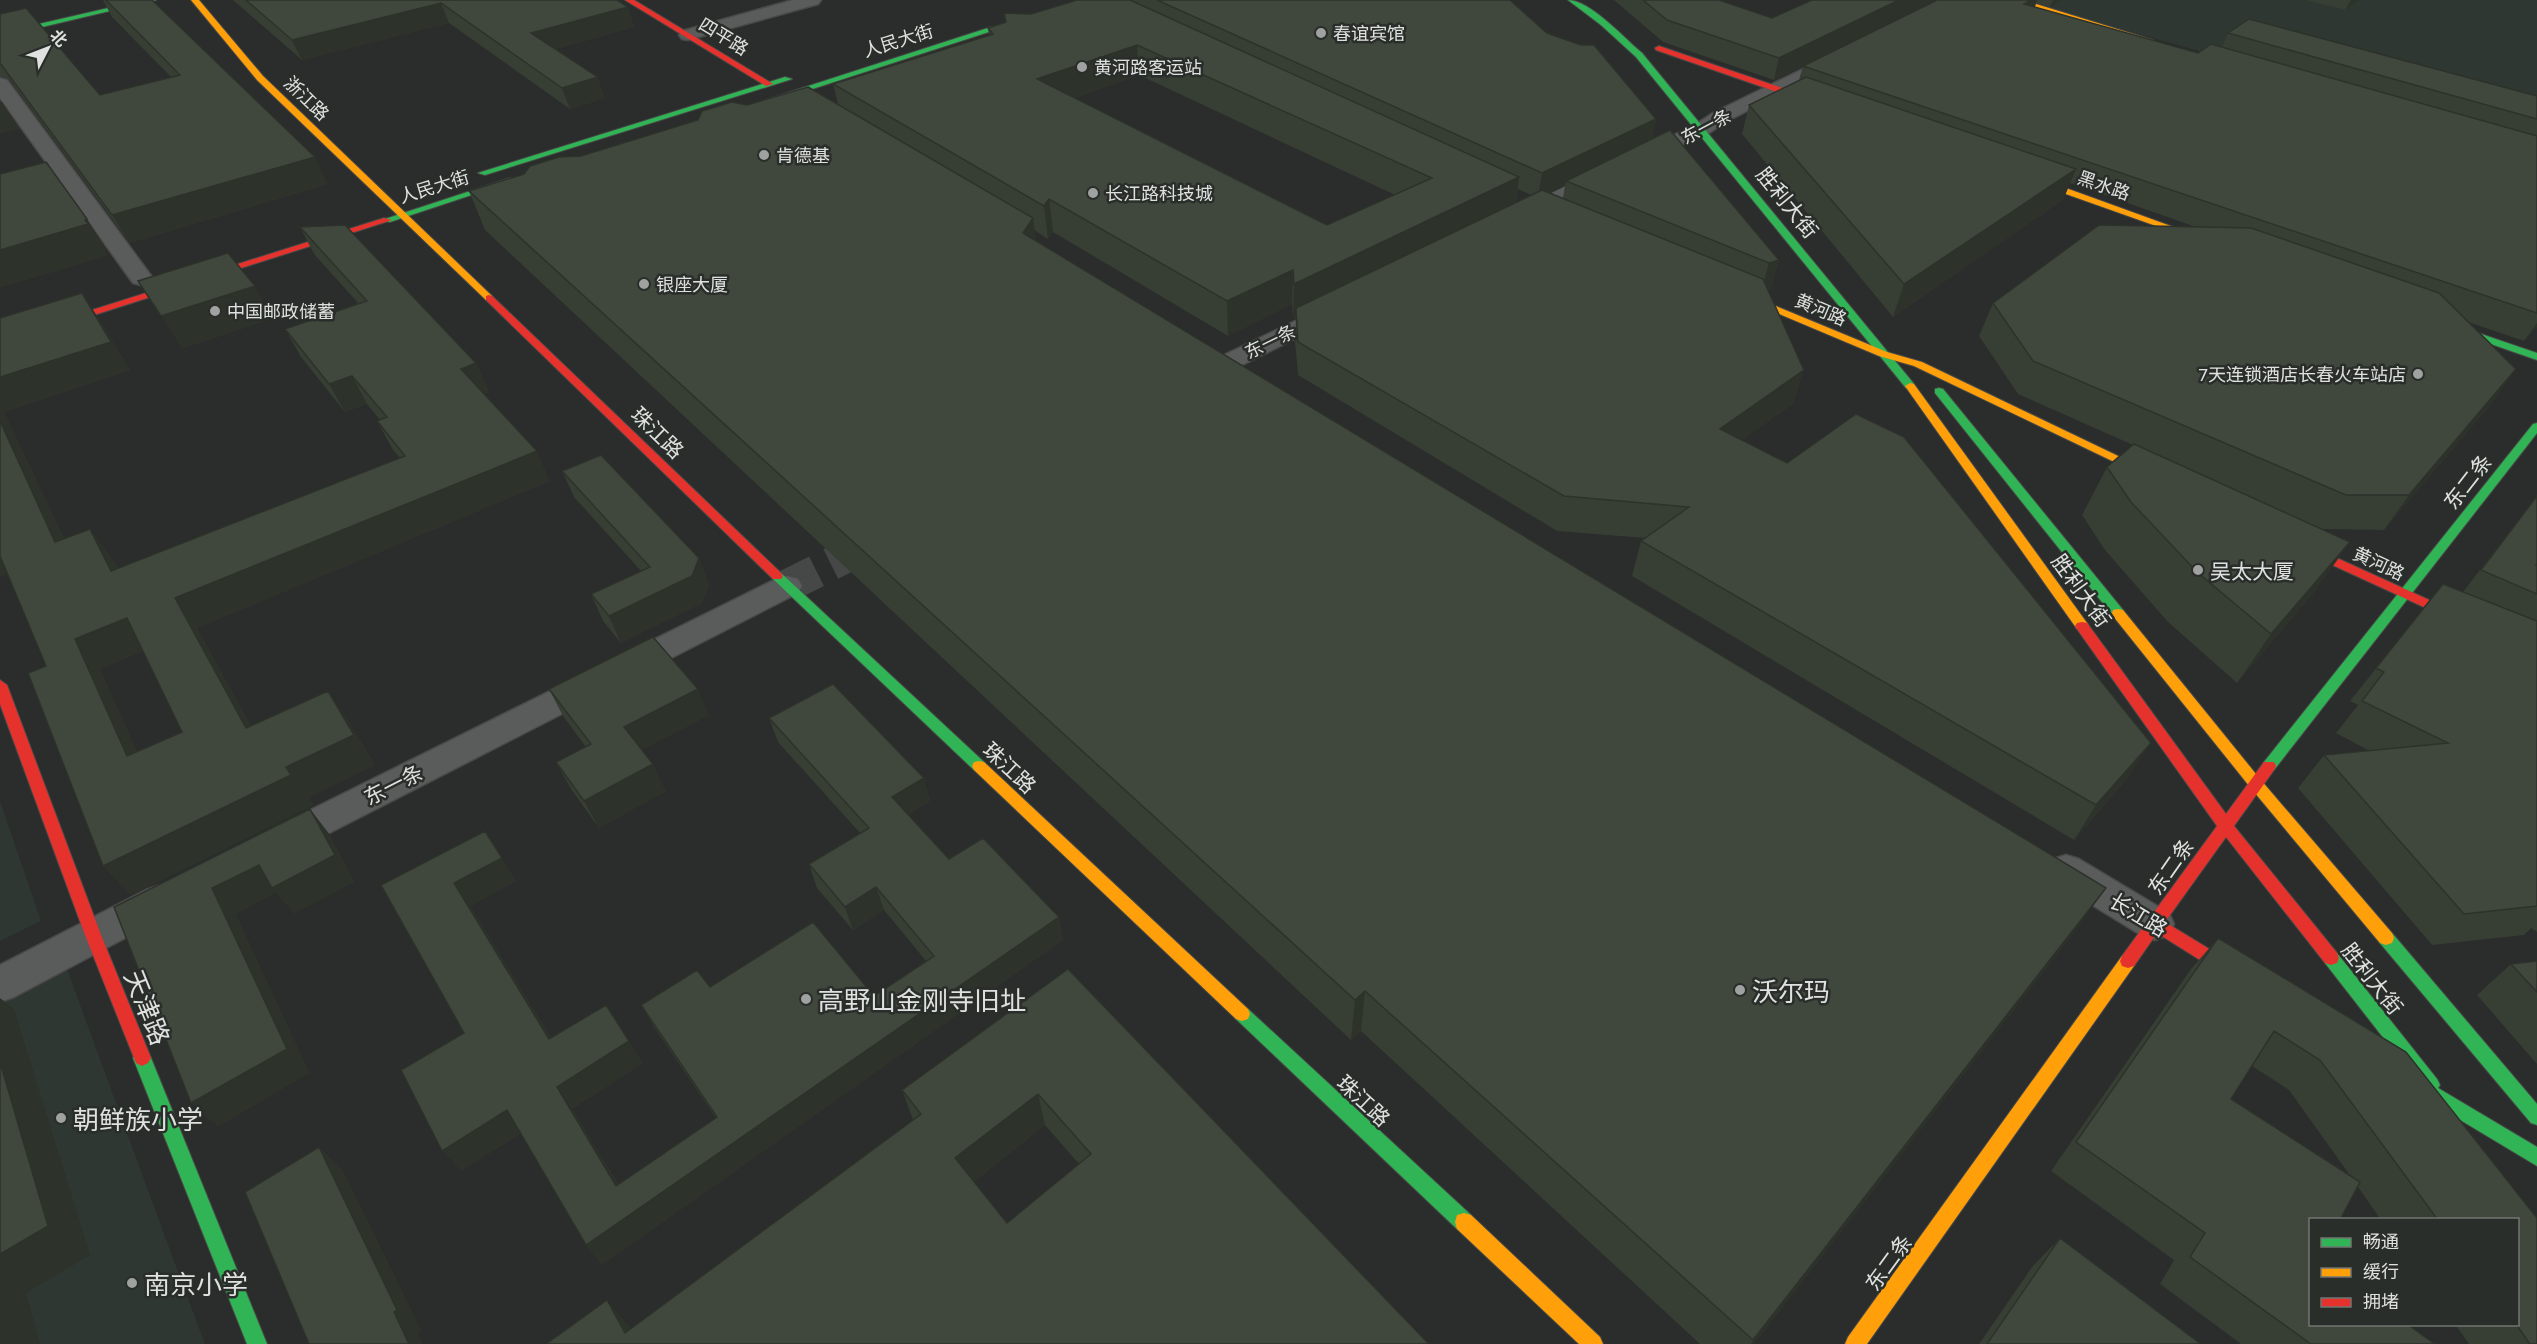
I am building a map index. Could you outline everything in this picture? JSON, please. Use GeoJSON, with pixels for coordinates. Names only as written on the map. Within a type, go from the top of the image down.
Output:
{"type":"FeatureCollection","features":[{"type":"Feature","properties":{"kind":"main road"},"geometry":{"type":"LineString","coordinates":[[0,35],[152,0]]}},
{"type":"Feature","properties":{"kind":"main road","name":"浙江路"},"geometry":{"type":"LineString","coordinates":[[195,0],[260,78],[403,215]]}},
{"type":"Feature","properties":{"kind":"main road","name":"四平路"},"geometry":{"type":"LineString","coordinates":[[629,0],[688,35],[787,84]]}},
{"type":"Feature","properties":{"kind":"main road","name":"人民大街"},"geometry":{"type":"LineString","coordinates":[[917,39],[1042,0]]}},
{"type":"Feature","properties":{"kind":"main road","name":"胜利大街"},"geometry":{"type":"LineString","coordinates":[[1572,0],[1604,23],[1716,121],[1883,354],[1899,371],[2225,825],[2463,1127]]}},
{"type":"Feature","properties":{"kind":"main road"},"geometry":{"type":"LineString","coordinates":[[2000,0],[2159,44],[2016,0]]}},
{"type":"Feature","properties":{"kind":"main road","name":"人民大街"},"geometry":{"type":"LineString","coordinates":[[468,177],[787,84],[1092,2]]}},
{"type":"Feature","properties":{"kind":"main road"},"geometry":{"type":"LineString","coordinates":[[1674,65],[1654,45],[1836,109]]}},
{"type":"Feature","properties":{"kind":"main road","name":"人民大街"},"geometry":{"type":"LineString","coordinates":[[753,105],[787,84]]}},
{"type":"Feature","properties":{"kind":"main road","name":"黑水路"},"geometry":{"type":"LineString","coordinates":[[2005,169],[2228,248]]}},
{"type":"Feature","properties":{"kind":"main road","name":"人民大街"},"geometry":{"type":"LineString","coordinates":[[0,342],[528,176]]}},
{"type":"Feature","properties":{"kind":"main road"},"geometry":{"type":"LineString","coordinates":[[1530,206],[1557,218]]}},
{"type":"Feature","properties":{"kind":"main road","name":"珠江路"},"geometry":{"type":"LineString","coordinates":[[403,215],[788,586],[1593,1344]]}},
{"type":"Feature","properties":{"kind":"main road","name":"黄河路"},"geometry":{"type":"LineString","coordinates":[[1720,286],[1883,354],[1918,364],[2167,482]]}},
{"type":"Feature","properties":{"kind":"main road"},"geometry":{"type":"LineString","coordinates":[[2427,318],[2537,357]]}},
{"type":"Feature","properties":{"kind":"main road","name":"胜利大街"},"geometry":{"type":"LineString","coordinates":[[1903,346],[2255,783],[2537,1116]]}},
{"type":"Feature","properties":{"kind":"main road","name":"东二条"},"geometry":{"type":"LineString","coordinates":[[1855,1344],[2255,783],[2537,426]]}},
{"type":"Feature","properties":{"kind":"main road","name":"黄河路"},"geometry":{"type":"LineString","coordinates":[[2286,539],[2537,654]]}},
{"type":"Feature","properties":{"kind":"main road","name":"天津路"},"geometry":{"type":"LineString","coordinates":[[0,686],[93,935],[257,1344]]}},
{"type":"Feature","properties":{"kind":"main road","name":"长江路"},"geometry":{"type":"LineString","coordinates":[[2155,924],[2254,985]]}},
{"type":"Feature","properties":{"kind":"main road"},"geometry":{"type":"LineString","coordinates":[[2393,1070],[2537,1157]]}},
{"type":"Feature","properties":{"kind":"street"},"geometry":{"type":"LineString","coordinates":[[688,35],[812,0]]}},
{"type":"Feature","properties":{"kind":"street","name":"东一条"},"geometry":{"type":"LineString","coordinates":[[1504,224],[1530,206],[1716,121],[1860,46]]}},
{"type":"Feature","properties":{"kind":"street"},"geometry":{"type":"LineString","coordinates":[[0,84],[141,278]]}},
{"type":"Feature","properties":{"kind":"street"},"geometry":{"type":"LineString","coordinates":[[787,84],[817,112]]}},
{"type":"Feature","properties":{"kind":"street","name":"东一条"},"geometry":{"type":"LineString","coordinates":[[1261,379],[1221,355],[1359,297]]}},
{"type":"Feature","properties":{"kind":"street","name":"东一条"},"geometry":{"type":"LineString","coordinates":[[254,854],[788,586]]}},
{"type":"Feature","properties":{"kind":"street","name":"长江路"},"geometry":{"type":"LineString","coordinates":[[2043,856],[2155,924]]}},
{"type":"Feature","properties":{"kind":"street"},"geometry":{"type":"LineString","coordinates":[[0,985],[189,886]]}},
{"type":"Feature","properties":{"kind":"shaded area"},"geometry":{"type":"Polygon","coordinates":[[[2060,0],[2537,0],[2537,146],[2046,8],[2060,0]]]}},
{"type":"Feature","properties":{"kind":"shaded area"},"geometry":{"type":"Polygon","coordinates":[[[0,801],[41,921],[0,941],[0,801]]]}},
{"type":"Feature","properties":{"kind":"shaded area","name":"朝鲜族小学"},"geometry":{"type":"Polygon","coordinates":[[[67,969],[205,1344],[0,1344],[0,1003],[67,969]]]}},
{"type":"Feature","properties":{"kind":"building"},"geometry":{"type":"Polygon","coordinates":[[[106,0],[152,0],[315,157],[112,215],[0,63],[0,14],[26,8],[100,95],[180,75],[106,0]]]}},
{"type":"Feature","properties":{"kind":"building"},"geometry":{"type":"Polygon","coordinates":[[[246,0],[617,0],[628,7],[531,33],[598,77],[562,88],[441,3],[292,40],[246,0]]]}},
{"type":"Feature","properties":{"kind":"building"},"geometry":{"type":"Polygon","coordinates":[[[1077,0],[1130,0],[1519,177],[1294,284],[1293,270],[1227,301],[1049,199],[1044,206],[833,84],[993,34],[988,28],[1006,22],[1004,13],[1031,14],[1077,0]],[[1137,45],[1037,79],[1327,225],[1432,178],[1137,45]]]}},
{"type":"Feature","properties":{"kind":"building"},"geometry":{"type":"Polygon","coordinates":[[[1157,0],[1510,0],[1547,33],[1581,45],[1594,45],[1656,119],[1542,173],[1157,0]]]}},
{"type":"Feature","properties":{"kind":"building"},"geometry":{"type":"Polygon","coordinates":[[[1643,0],[1719,0],[1772,18],[1812,0],[1899,0],[1779,58],[1667,20],[1643,0]]]}},
{"type":"Feature","properties":{"kind":"building"},"geometry":{"type":"Polygon","coordinates":[[[1937,0],[2031,0],[2024,4],[2198,53],[2211,44],[2537,136],[2537,313],[1803,66],[1937,0]]]}},
{"type":"Feature","properties":{"kind":"building"},"geometry":{"type":"Polygon","coordinates":[[[2249,19],[2537,96],[2537,119],[2228,33],[2249,19]]]}},
{"type":"Feature","properties":{"kind":"building"},"geometry":{"type":"Polygon","coordinates":[[[1806,77],[2076,169],[1904,284],[1749,105],[1806,77]]]}},
{"type":"Feature","properties":{"kind":"building"},"geometry":{"type":"Polygon","coordinates":[[[808,87],[1033,218],[1023,233],[2106,888],[1753,1340],[1365,991],[1355,1000],[469,191],[524,174],[530,166],[559,157],[581,156],[698,120],[702,111],[732,102],[747,105],[808,87]]]}},
{"type":"Feature","properties":{"kind":"building"},"geometry":{"type":"Polygon","coordinates":[[[1670,130],[1779,260],[1769,263],[1566,181],[1670,130]]]}},
{"type":"Feature","properties":{"kind":"building"},"geometry":{"type":"Polygon","coordinates":[[[46,162],[87,219],[85,220],[88,224],[0,250],[0,174],[46,162]]]}},
{"type":"Feature","properties":{"kind":"building"},"geometry":{"type":"Polygon","coordinates":[[[1542,190],[1763,279],[1804,370],[1720,429],[1787,463],[1856,414],[1904,437],[2151,743],[2096,805],[1641,541],[1689,507],[1564,496],[1298,342],[1296,308],[1542,190]]]}},
{"type":"Feature","properties":{"kind":"building"},"geometry":{"type":"Polygon","coordinates":[[[345,225],[476,363],[461,369],[537,451],[175,598],[246,728],[328,691],[354,735],[286,767],[291,775],[103,866],[28,673],[46,666],[0,556],[0,421],[55,542],[90,529],[111,571],[405,456],[377,421],[387,417],[352,376],[329,384],[285,329],[367,301],[300,227],[345,225]],[[127,618],[75,639],[127,756],[182,732],[127,618]]]}},
{"type":"Feature","properties":{"kind":"building"},"geometry":{"type":"Polygon","coordinates":[[[2099,225],[2251,228],[2439,293],[2516,369],[2409,495],[2346,495],[2033,361],[1993,303],[2099,225]]]}},
{"type":"Feature","properties":{"kind":"building"},"geometry":{"type":"Polygon","coordinates":[[[228,253],[255,286],[161,316],[138,281],[228,253]]]}},
{"type":"Feature","properties":{"kind":"building"},"geometry":{"type":"Polygon","coordinates":[[[82,293],[111,342],[0,377],[0,318],[82,293]]]}},
{"type":"Feature","properties":{"kind":"building"},"geometry":{"type":"Polygon","coordinates":[[[2134,444],[2350,542],[2271,634],[2197,572],[2131,502],[2107,467],[2134,444]]]}},
{"type":"Feature","properties":{"kind":"building"},"geometry":{"type":"Polygon","coordinates":[[[601,455],[699,558],[692,576],[609,616],[591,594],[650,567],[562,471],[601,455]]]}},
{"type":"Feature","properties":{"kind":"building"},"geometry":{"type":"Polygon","coordinates":[[[2537,496],[2536,565],[2537,594],[2481,570],[2537,496]]]}},
{"type":"Feature","properties":{"kind":"building"},"geometry":{"type":"Polygon","coordinates":[[[2443,584],[2537,621],[2537,906],[2464,914],[2324,755],[2448,743],[2362,701],[2384,672],[2376,668],[2443,584]]]}},
{"type":"Feature","properties":{"kind":"building"},"geometry":{"type":"Polygon","coordinates":[[[653,637],[698,689],[624,727],[653,764],[584,801],[556,762],[591,744],[549,689],[653,637]]]}},
{"type":"Feature","properties":{"kind":"building"},"geometry":{"type":"Polygon","coordinates":[[[833,684],[924,778],[892,797],[949,859],[983,838],[1059,917],[586,1245],[507,1110],[442,1151],[401,1070],[464,1033],[381,885],[485,831],[502,858],[454,883],[549,1039],[606,1005],[629,1041],[557,1087],[616,1186],[717,1117],[641,1005],[697,970],[710,987],[813,922],[874,996],[934,956],[876,887],[845,907],[809,864],[869,828],[769,718],[833,684]]]}},
{"type":"Feature","properties":{"kind":"building"},"geometry":{"type":"Polygon","coordinates":[[[310,809],[335,855],[272,888],[259,865],[212,888],[287,1049],[191,1103],[114,907],[310,809]]]}},
{"type":"Feature","properties":{"kind":"building"},"geometry":{"type":"Polygon","coordinates":[[[2218,938],[2406,1052],[2537,1218],[2537,1344],[2530,1344],[2517,1326],[2519,1218],[2437,1218],[2320,1060],[2274,1031],[2231,1099],[2360,1182],[2341,1218],[2309,1218],[2309,1326],[2410,1326],[2435,1344],[2311,1344],[2190,1257],[2205,1233],[2076,1142],[2218,938]]]}},
{"type":"Feature","properties":{"kind":"building"},"geometry":{"type":"Polygon","coordinates":[[[2537,961],[2537,992],[2511,964],[2537,961]]]}},
{"type":"Feature","properties":{"kind":"building"},"geometry":{"type":"Polygon","coordinates":[[[1068,969],[1429,1344],[546,1344],[607,1300],[625,1333],[921,1114],[902,1090],[1068,969]],[[1038,1094],[955,1158],[1007,1223],[1091,1154],[1038,1094]]]}},
{"type":"Feature","properties":{"kind":"building"},"geometry":{"type":"Polygon","coordinates":[[[0,1062],[48,1226],[0,1254],[0,1062]]]}},
{"type":"Feature","properties":{"kind":"building"},"geometry":{"type":"Polygon","coordinates":[[[319,1147],[397,1310],[394,1312],[409,1344],[309,1344],[245,1192],[319,1147]]]}},
{"type":"Feature","properties":{"kind":"building"},"geometry":{"type":"Polygon","coordinates":[[[2060,1238],[2201,1344],[1987,1344],[2060,1238]]]}},
{"type":"Feature","properties":{"kind":"tunnel"},"geometry":{"type":"LineString","coordinates":[[787,586],[879,540]]}},
{"type":"Feature","properties":{"kind":"traffic: fast"},"geometry":{"type":"LineString","coordinates":[[0,35],[152,0]]}},
{"type":"Feature","properties":{"kind":"traffic: fast"},"geometry":{"type":"LineString","coordinates":[[1572,0],[1604,23],[1639,55],[1910,386]]}},
{"type":"Feature","properties":{"kind":"traffic: fast"},"geometry":{"type":"LineString","coordinates":[[766,101],[994,29]]}},
{"type":"Feature","properties":{"kind":"traffic: fast"},"geometry":{"type":"LineString","coordinates":[[482,173],[788,79]]}},
{"type":"Feature","properties":{"kind":"traffic: fast"},"geometry":{"type":"LineString","coordinates":[[387,220],[513,180]]}},
{"type":"Feature","properties":{"kind":"traffic: fast"},"geometry":{"type":"LineString","coordinates":[[2443,324],[2537,357]]}},
{"type":"Feature","properties":{"kind":"traffic: fast"},"geometry":{"type":"LineString","coordinates":[[1939,391],[2118,613]]}},
{"type":"Feature","properties":{"kind":"traffic: fast"},"geometry":{"type":"LineString","coordinates":[[2269,766],[2537,426]]}},
{"type":"Feature","properties":{"kind":"traffic: fast"},"geometry":{"type":"LineString","coordinates":[[777,576],[979,766]]}},
{"type":"Feature","properties":{"kind":"traffic: fast"},"geometry":{"type":"LineString","coordinates":[[2386,938],[2537,1117]]}},
{"type":"Feature","properties":{"kind":"traffic: fast"},"geometry":{"type":"LineString","coordinates":[[2331,958],[2431,1085]]}},
{"type":"Feature","properties":{"kind":"traffic: fast"},"geometry":{"type":"LineString","coordinates":[[1242,1014],[1464,1222]]}},
{"type":"Feature","properties":{"kind":"traffic: fast"},"geometry":{"type":"LineString","coordinates":[[142,1058],[257,1344]]}},
{"type":"Feature","properties":{"kind":"traffic: fast"},"geometry":{"type":"LineString","coordinates":[[2408,1079],[2537,1157]]}},
{"type":"Feature","properties":{"kind":"traffic: slow"},"geometry":{"type":"LineString","coordinates":[[195,0],[260,78],[489,298]]}},
{"type":"Feature","properties":{"kind":"traffic: slow"},"geometry":{"type":"LineString","coordinates":[[994,29],[1086,0]]}},
{"type":"Feature","properties":{"kind":"traffic: slow"},"geometry":{"type":"LineString","coordinates":[[2016,0],[2149,40]]}},
{"type":"Feature","properties":{"kind":"traffic: slow"},"geometry":{"type":"LineString","coordinates":[[2024,176],[2210,242]]}},
{"type":"Feature","properties":{"kind":"traffic: slow"},"geometry":{"type":"LineString","coordinates":[[1737,293],[1883,354],[1918,364],[2158,478]]}},
{"type":"Feature","properties":{"kind":"traffic: slow"},"geometry":{"type":"LineString","coordinates":[[1910,386],[2082,626]]}},
{"type":"Feature","properties":{"kind":"traffic: slow"},"geometry":{"type":"LineString","coordinates":[[2118,613],[2255,783],[2386,938]]}},
{"type":"Feature","properties":{"kind":"traffic: slow"},"geometry":{"type":"LineString","coordinates":[[979,766],[1242,1014]]}},
{"type":"Feature","properties":{"kind":"traffic: slow"},"geometry":{"type":"LineString","coordinates":[[1855,1344],[2128,961]]}},
{"type":"Feature","properties":{"kind":"traffic: slow"},"geometry":{"type":"LineString","coordinates":[[1464,1222],[1593,1344]]}},
{"type":"Feature","properties":{"kind":"traffic: jam"},"geometry":{"type":"LineString","coordinates":[[629,0],[769,84]]}},
{"type":"Feature","properties":{"kind":"traffic: jam"},"geometry":{"type":"LineString","coordinates":[[1659,48],[1823,105]]}},
{"type":"Feature","properties":{"kind":"traffic: jam"},"geometry":{"type":"LineString","coordinates":[[0,342],[387,220]]}},
{"type":"Feature","properties":{"kind":"traffic: jam"},"geometry":{"type":"LineString","coordinates":[[489,298],[777,576]]}},
{"type":"Feature","properties":{"kind":"traffic: jam"},"geometry":{"type":"LineString","coordinates":[[2295,543],[2537,654]]}},
{"type":"Feature","properties":{"kind":"traffic: jam"},"geometry":{"type":"LineString","coordinates":[[2082,626],[2225,825],[2331,958]]}},
{"type":"Feature","properties":{"kind":"traffic: jam"},"geometry":{"type":"LineString","coordinates":[[0,685],[93,935],[142,1058]]}},
{"type":"Feature","properties":{"kind":"traffic: jam"},"geometry":{"type":"LineString","coordinates":[[2128,961],[2269,766]]}},
{"type":"Feature","properties":{"kind":"traffic: jam"},"geometry":{"type":"LineString","coordinates":[[2155,924],[2241,977]]}},
{"type":"Feature","properties":{"kind":"place","name":"春谊宾馆"},"geometry":{"type":"Point","coordinates":[1321,33]}},
{"type":"Feature","properties":{"kind":"place","name":"黄河路客运站"},"geometry":{"type":"Point","coordinates":[1082,67]}},
{"type":"Feature","properties":{"kind":"place","name":"肯德基"},"geometry":{"type":"Point","coordinates":[764,155]}},
{"type":"Feature","properties":{"kind":"place","name":"长江路科技城"},"geometry":{"type":"Point","coordinates":[1093,193]}},
{"type":"Feature","properties":{"kind":"place","name":"银座大厦"},"geometry":{"type":"Point","coordinates":[644,284]}},
{"type":"Feature","properties":{"kind":"place","name":"中国邮政储蓄"},"geometry":{"type":"Point","coordinates":[215,311]}},
{"type":"Feature","properties":{"kind":"place","name":"7天连锁酒店长春火车站店"},"geometry":{"type":"Point","coordinates":[2418,374]}},
{"type":"Feature","properties":{"kind":"place","name":"吴太大厦"},"geometry":{"type":"Point","coordinates":[2198,570]}},
{"type":"Feature","properties":{"kind":"place","name":"沃尔玛"},"geometry":{"type":"Point","coordinates":[1740,990]}},
{"type":"Feature","properties":{"kind":"place","name":"高野山金刚寺旧址"},"geometry":{"type":"Point","coordinates":[806,999]}},
{"type":"Feature","properties":{"kind":"place","name":"朝鲜族小学"},"geometry":{"type":"Point","coordinates":[61,1118]}},
{"type":"Feature","properties":{"kind":"place","name":"南京小学"},"geometry":{"type":"Point","coordinates":[132,1283]}}]}
